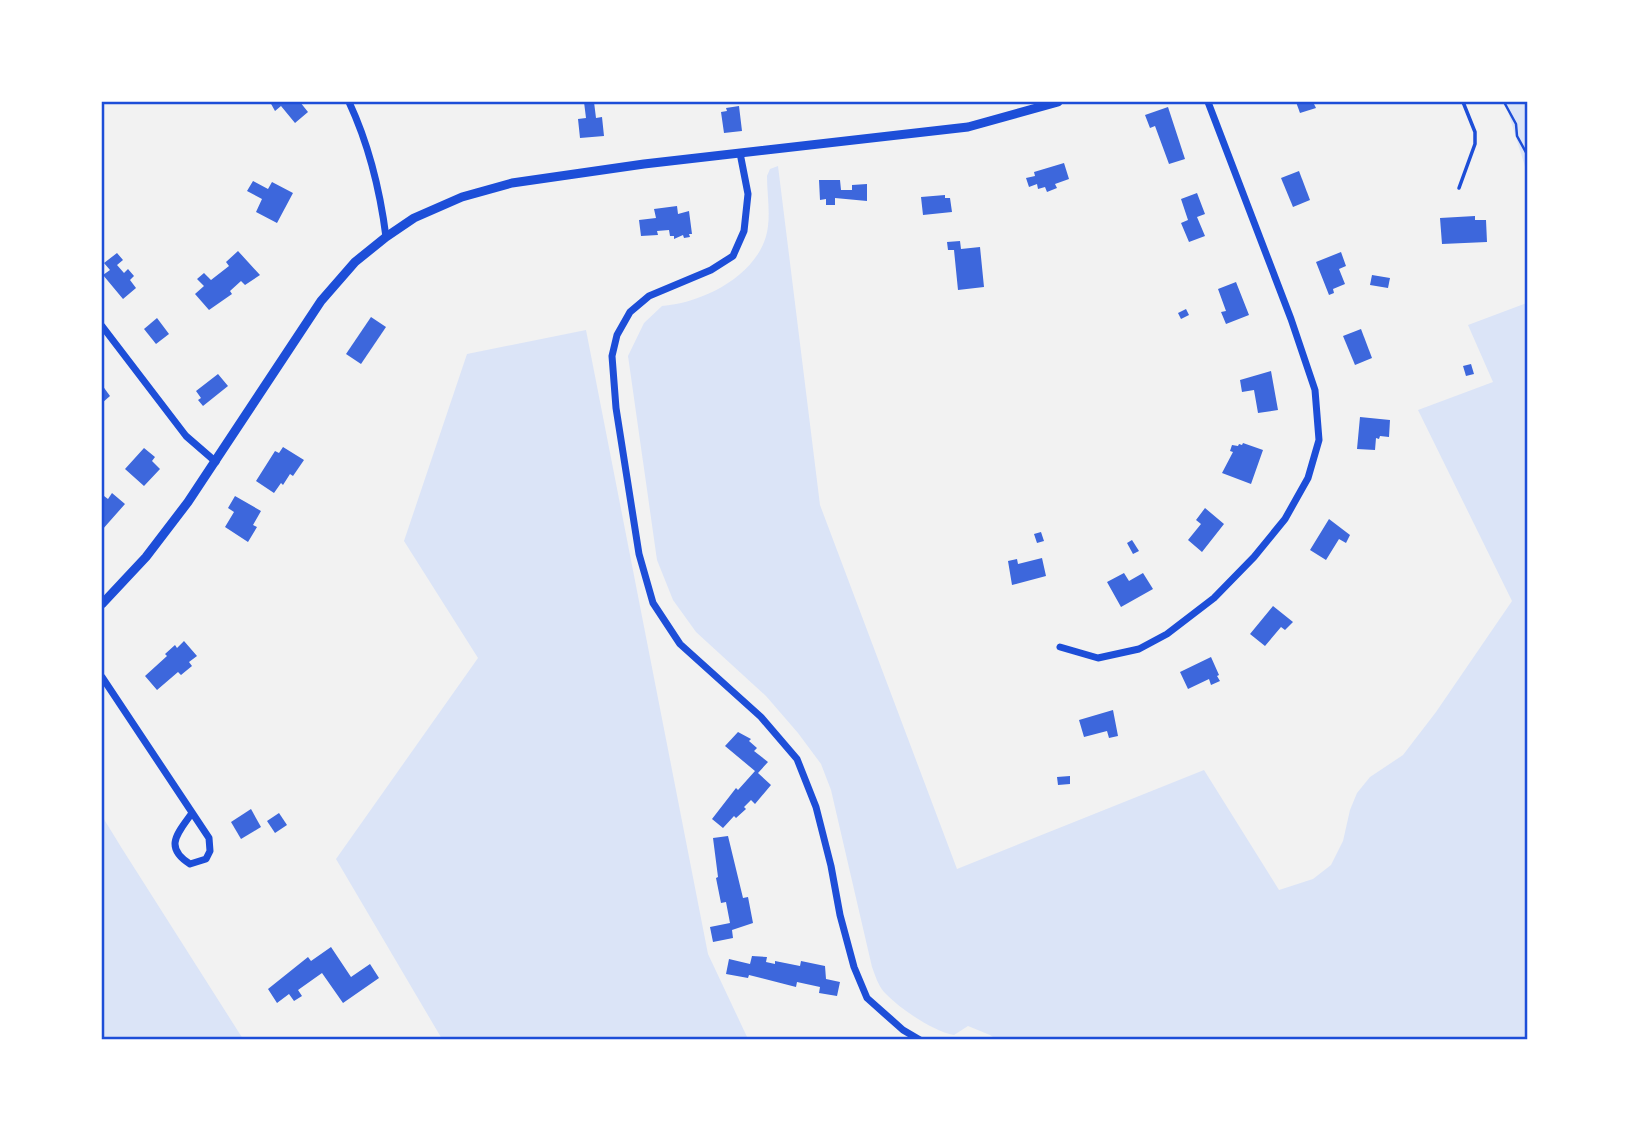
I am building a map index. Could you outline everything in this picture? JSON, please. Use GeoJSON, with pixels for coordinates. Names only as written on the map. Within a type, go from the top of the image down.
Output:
{"type":"FeatureCollection","features":[{"type":"Feature","properties":{"kind":"street"},"geometry":{"type":"LineString","coordinates":[[349,102],[360,125],[380,193],[386,237]]}},
{"type":"Feature","properties":{"kind":"street"},"geometry":{"type":"LineString","coordinates":[[102,604],[146,557],[216,461],[321,301],[355,262],[415,218],[462,197],[512,183],[968,127],[1058,102]]}},
{"type":"Feature","properties":{"kind":"street"},"geometry":{"type":"LineString","coordinates":[[1060,647],[1098,658],[1139,649],[1167,634],[1214,598],[1254,557],[1285,519],[1308,478],[1319,440],[1315,390],[1291,319],[1208,102]]}},
{"type":"Feature","properties":{"kind":"street"},"geometry":{"type":"LineString","coordinates":[[740,153],[748,194],[744,231],[733,256],[710,270],[649,296],[630,312],[617,335],[612,356],[616,408],[639,554],[653,603],[680,644],[761,717],[797,759],[816,807],[831,866],[839,915],[854,967],[867,998],[903,1030],[920,1040]]}},
{"type":"Feature","properties":{"kind":"street"},"geometry":{"type":"LineString","coordinates":[[102,326],[104,336],[186,436],[216,461]]}},
{"type":"Feature","properties":{"kind":"street"},"geometry":{"type":"LineString","coordinates":[[102,677],[209,838],[210,851],[206,859],[190,864],[178,856],[175,846],[176,836],[192,813]]}},
{"type":"Feature","properties":{"kind":"lane"},"geometry":{"type":"LineString","coordinates":[[1460,188],[1475,144],[1475,132],[1463,102]]}},
{"type":"Feature","properties":{"kind":"path"},"geometry":{"type":"LineString","coordinates":[[1504,102],[1528,156]]}},
{"type":"Feature","properties":{"kind":"shaded area"},"geometry":{"type":"Polygon","coordinates":[[[1505,102],[1527,102],[1527,173],[1505,102]]]}},
{"type":"Feature","properties":{"kind":"shaded area"},"geometry":{"type":"Polygon","coordinates":[[[778,166],[820,505],[957,869],[1204,770],[1279,890],[1313,879],[1331,865],[1343,841],[1357,793],[1370,777],[1403,755],[1512,601],[1418,410],[1493,382],[1468,325],[1527,303],[1527,1039],[996,1039],[968,1026],[954,1035],[945,1033],[907,1012],[884,992],[872,967],[831,790],[821,764],[766,696],[696,632],[673,600],[657,560],[628,356],[644,323],[662,306],[678,304],[713,292],[743,271],[755,258],[764,243],[768,226],[767,176],[770,169],[778,166]]]}},
{"type":"Feature","properties":{"kind":"shaded area"},"geometry":{"type":"Polygon","coordinates":[[[586,330],[708,954],[748,1039],[442,1039],[336,859],[478,658],[404,541],[467,354],[586,330]]]}},
{"type":"Feature","properties":{"kind":"shaded area"},"geometry":{"type":"Polygon","coordinates":[[[102,816],[121,847],[243,1039],[102,1039],[102,816]]]}},
{"type":"Feature","properties":{"kind":"building"},"geometry":{"type":"Polygon","coordinates":[[[270,102],[300,102],[308,112],[295,123],[281,106],[275,111],[270,102]]]}},
{"type":"Feature","properties":{"kind":"building"},"geometry":{"type":"Polygon","coordinates":[[[584,102],[594,102],[596,118],[602,117],[604,136],[580,138],[578,119],[586,118],[584,102]]]}},
{"type":"Feature","properties":{"kind":"building"},"geometry":{"type":"Polygon","coordinates":[[[1296,102],[1313,102],[1316,108],[1300,113],[1296,102]]]}},
{"type":"Feature","properties":{"kind":"building"},"geometry":{"type":"Polygon","coordinates":[[[739,106],[742,131],[724,133],[721,112],[727,111],[726,108],[739,106]]]}},
{"type":"Feature","properties":{"kind":"building"},"geometry":{"type":"Polygon","coordinates":[[[1168,107],[1185,159],[1169,164],[1155,126],[1150,128],[1145,115],[1168,107]]]}},
{"type":"Feature","properties":{"kind":"building"},"geometry":{"type":"Polygon","coordinates":[[[1064,163],[1069,179],[1055,184],[1057,188],[1047,192],[1045,187],[1038,189],[1037,184],[1029,187],[1026,178],[1035,176],[1034,172],[1064,163]]]}},
{"type":"Feature","properties":{"kind":"building"},"geometry":{"type":"Polygon","coordinates":[[[1299,171],[1310,200],[1293,207],[1281,178],[1299,171]]]}},
{"type":"Feature","properties":{"kind":"building"},"geometry":{"type":"Polygon","coordinates":[[[819,180],[840,180],[841,190],[852,190],[852,185],[867,184],[867,201],[835,198],[835,205],[826,205],[826,199],[820,200],[819,180]]]}},
{"type":"Feature","properties":{"kind":"building"},"geometry":{"type":"Polygon","coordinates":[[[253,181],[268,189],[272,182],[293,193],[277,223],[256,212],[262,199],[247,191],[253,181]]]}},
{"type":"Feature","properties":{"kind":"building"},"geometry":{"type":"Polygon","coordinates":[[[1197,193],[1205,214],[1197,217],[1205,236],[1189,242],[1181,223],[1188,220],[1181,199],[1197,193]]]}},
{"type":"Feature","properties":{"kind":"building"},"geometry":{"type":"Polygon","coordinates":[[[945,195],[945,198],[950,198],[952,212],[923,215],[921,197],[945,195]]]}},
{"type":"Feature","properties":{"kind":"building"},"geometry":{"type":"Polygon","coordinates":[[[677,206],[678,214],[689,211],[692,234],[689,234],[690,237],[684,238],[683,235],[674,239],[669,230],[657,231],[658,235],[641,236],[639,220],[656,218],[654,209],[677,206]]]}},
{"type":"Feature","properties":{"kind":"building"},"geometry":{"type":"Polygon","coordinates":[[[1475,216],[1475,220],[1486,220],[1487,242],[1442,244],[1440,218],[1475,216]]]}},
{"type":"Feature","properties":{"kind":"building"},"geometry":{"type":"Polygon","coordinates":[[[960,241],[961,249],[980,247],[984,287],[958,290],[954,250],[948,250],[947,242],[960,241]]]}},
{"type":"Feature","properties":{"kind":"building"},"geometry":{"type":"Polygon","coordinates":[[[238,251],[260,275],[245,285],[241,281],[230,291],[232,294],[209,310],[195,294],[204,286],[197,279],[204,273],[211,280],[229,266],[226,262],[238,251]]]}},
{"type":"Feature","properties":{"kind":"building"},"geometry":{"type":"Polygon","coordinates":[[[1341,252],[1346,266],[1339,269],[1345,284],[1333,289],[1334,293],[1329,295],[1316,262],[1341,252]]]}},
{"type":"Feature","properties":{"kind":"building"},"geometry":{"type":"Polygon","coordinates":[[[117,253],[123,260],[117,265],[124,273],[128,269],[134,276],[130,280],[136,288],[123,299],[103,275],[110,270],[104,263],[117,253]]]}},
{"type":"Feature","properties":{"kind":"building"},"geometry":{"type":"Polygon","coordinates":[[[1372,275],[1390,278],[1388,288],[1370,285],[1372,275]]]}},
{"type":"Feature","properties":{"kind":"building"},"geometry":{"type":"Polygon","coordinates":[[[1236,282],[1249,315],[1226,324],[1221,312],[1226,311],[1218,289],[1236,282]]]}},
{"type":"Feature","properties":{"kind":"building"},"geometry":{"type":"Polygon","coordinates":[[[1186,309],[1189,315],[1181,319],[1178,313],[1186,309]]]}},
{"type":"Feature","properties":{"kind":"building"},"geometry":{"type":"Polygon","coordinates":[[[371,317],[386,327],[361,364],[346,354],[371,317]]]}},
{"type":"Feature","properties":{"kind":"building"},"geometry":{"type":"Polygon","coordinates":[[[157,318],[169,334],[156,344],[144,329],[157,318]]]}},
{"type":"Feature","properties":{"kind":"building"},"geometry":{"type":"Polygon","coordinates":[[[1361,329],[1372,358],[1355,365],[1343,336],[1361,329]]]}},
{"type":"Feature","properties":{"kind":"building"},"geometry":{"type":"Polygon","coordinates":[[[1471,364],[1474,374],[1466,376],[1463,366],[1471,364]]]}},
{"type":"Feature","properties":{"kind":"building"},"geometry":{"type":"Polygon","coordinates":[[[1271,371],[1278,410],[1258,413],[1254,390],[1242,392],[1240,380],[1271,371]]]}},
{"type":"Feature","properties":{"kind":"building"},"geometry":{"type":"Polygon","coordinates":[[[218,374],[228,386],[203,406],[196,391],[218,374]]]}},
{"type":"Feature","properties":{"kind":"building"},"geometry":{"type":"Polygon","coordinates":[[[102,385],[110,396],[102,403],[102,385]]]}},
{"type":"Feature","properties":{"kind":"building"},"geometry":{"type":"Polygon","coordinates":[[[1360,417],[1390,420],[1389,437],[1376,438],[1375,450],[1357,449],[1360,417]]]}},
{"type":"Feature","properties":{"kind":"building"},"geometry":{"type":"Polygon","coordinates":[[[1243,443],[1263,450],[1251,484],[1222,473],[1233,452],[1230,451],[1232,445],[1243,443]]]}},
{"type":"Feature","properties":{"kind":"building"},"geometry":{"type":"Polygon","coordinates":[[[283,447],[304,460],[293,476],[290,474],[274,493],[256,481],[275,451],[279,453],[283,447]]]}},
{"type":"Feature","properties":{"kind":"building"},"geometry":{"type":"Polygon","coordinates":[[[144,448],[155,457],[152,461],[160,469],[144,486],[125,469],[144,448]]]}},
{"type":"Feature","properties":{"kind":"building"},"geometry":{"type":"Polygon","coordinates":[[[112,493],[125,504],[102,530],[102,500],[104,496],[108,499],[112,493]]]}},
{"type":"Feature","properties":{"kind":"building"},"geometry":{"type":"Polygon","coordinates":[[[235,496],[261,511],[253,525],[257,527],[248,542],[225,527],[234,512],[228,508],[235,496]]]}},
{"type":"Feature","properties":{"kind":"building"},"geometry":{"type":"Polygon","coordinates":[[[1205,508],[1224,524],[1202,552],[1188,540],[1201,524],[1196,520],[1205,508]]]}},
{"type":"Feature","properties":{"kind":"building"},"geometry":{"type":"Polygon","coordinates":[[[1329,519],[1350,535],[1346,543],[1339,539],[1326,560],[1310,550],[1329,519]]]}},
{"type":"Feature","properties":{"kind":"building"},"geometry":{"type":"Polygon","coordinates":[[[1041,532],[1044,541],[1037,543],[1034,534],[1041,532]]]}},
{"type":"Feature","properties":{"kind":"building"},"geometry":{"type":"Polygon","coordinates":[[[1132,540],[1139,551],[1133,554],[1127,543],[1132,540]]]}},
{"type":"Feature","properties":{"kind":"building"},"geometry":{"type":"Polygon","coordinates":[[[1042,558],[1046,576],[1012,585],[1008,561],[1017,559],[1018,564],[1042,558]]]}},
{"type":"Feature","properties":{"kind":"building"},"geometry":{"type":"Polygon","coordinates":[[[1124,573],[1129,581],[1143,573],[1153,589],[1121,607],[1107,582],[1124,573]]]}},
{"type":"Feature","properties":{"kind":"building"},"geometry":{"type":"Polygon","coordinates":[[[1273,606],[1293,622],[1285,630],[1281,627],[1265,646],[1250,634],[1273,606]]]}},
{"type":"Feature","properties":{"kind":"building"},"geometry":{"type":"Polygon","coordinates":[[[184,641],[197,656],[189,662],[192,666],[181,675],[178,672],[157,690],[145,676],[175,645],[177,648],[184,641]]]}},
{"type":"Feature","properties":{"kind":"building"},"geometry":{"type":"Polygon","coordinates":[[[1211,657],[1220,681],[1211,685],[1209,679],[1188,689],[1180,672],[1211,657]]]}},
{"type":"Feature","properties":{"kind":"building"},"geometry":{"type":"Polygon","coordinates":[[[1113,710],[1118,736],[1109,738],[1107,731],[1084,737],[1079,720],[1113,710]]]}},
{"type":"Feature","properties":{"kind":"building"},"geometry":{"type":"Polygon","coordinates":[[[738,732],[751,739],[749,741],[757,748],[754,751],[768,762],[758,773],[771,785],[755,804],[751,800],[744,807],[746,809],[736,818],[734,816],[723,828],[712,819],[736,788],[738,790],[755,771],[725,746],[738,732]]]}},
{"type":"Feature","properties":{"kind":"building"},"geometry":{"type":"Polygon","coordinates":[[[1070,776],[1070,784],[1058,785],[1057,777],[1070,776]]]}},
{"type":"Feature","properties":{"kind":"building"},"geometry":{"type":"Polygon","coordinates":[[[251,809],[261,827],[241,839],[231,822],[251,809]]]}},
{"type":"Feature","properties":{"kind":"building"},"geometry":{"type":"Polygon","coordinates":[[[279,813],[287,825],[275,833],[267,821],[279,813]]]}},
{"type":"Feature","properties":{"kind":"building"},"geometry":{"type":"Polygon","coordinates":[[[728,836],[743,898],[748,897],[753,923],[732,930],[733,938],[713,942],[710,927],[730,923],[726,902],[721,903],[716,878],[713,838],[728,836]]]}},
{"type":"Feature","properties":{"kind":"building"},"geometry":{"type":"Polygon","coordinates":[[[331,947],[351,977],[370,964],[379,978],[343,1003],[322,973],[298,990],[302,996],[294,1001],[289,994],[277,1003],[268,989],[308,957],[311,961],[331,947]]]}},
{"type":"Feature","properties":{"kind":"building"},"geometry":{"type":"Polygon","coordinates":[[[752,956],[767,957],[766,962],[775,964],[775,961],[800,966],[801,961],[825,966],[826,979],[840,982],[837,996],[819,993],[820,987],[797,982],[796,987],[749,975],[748,978],[726,974],[729,959],[750,964],[752,956]]]}}]}
